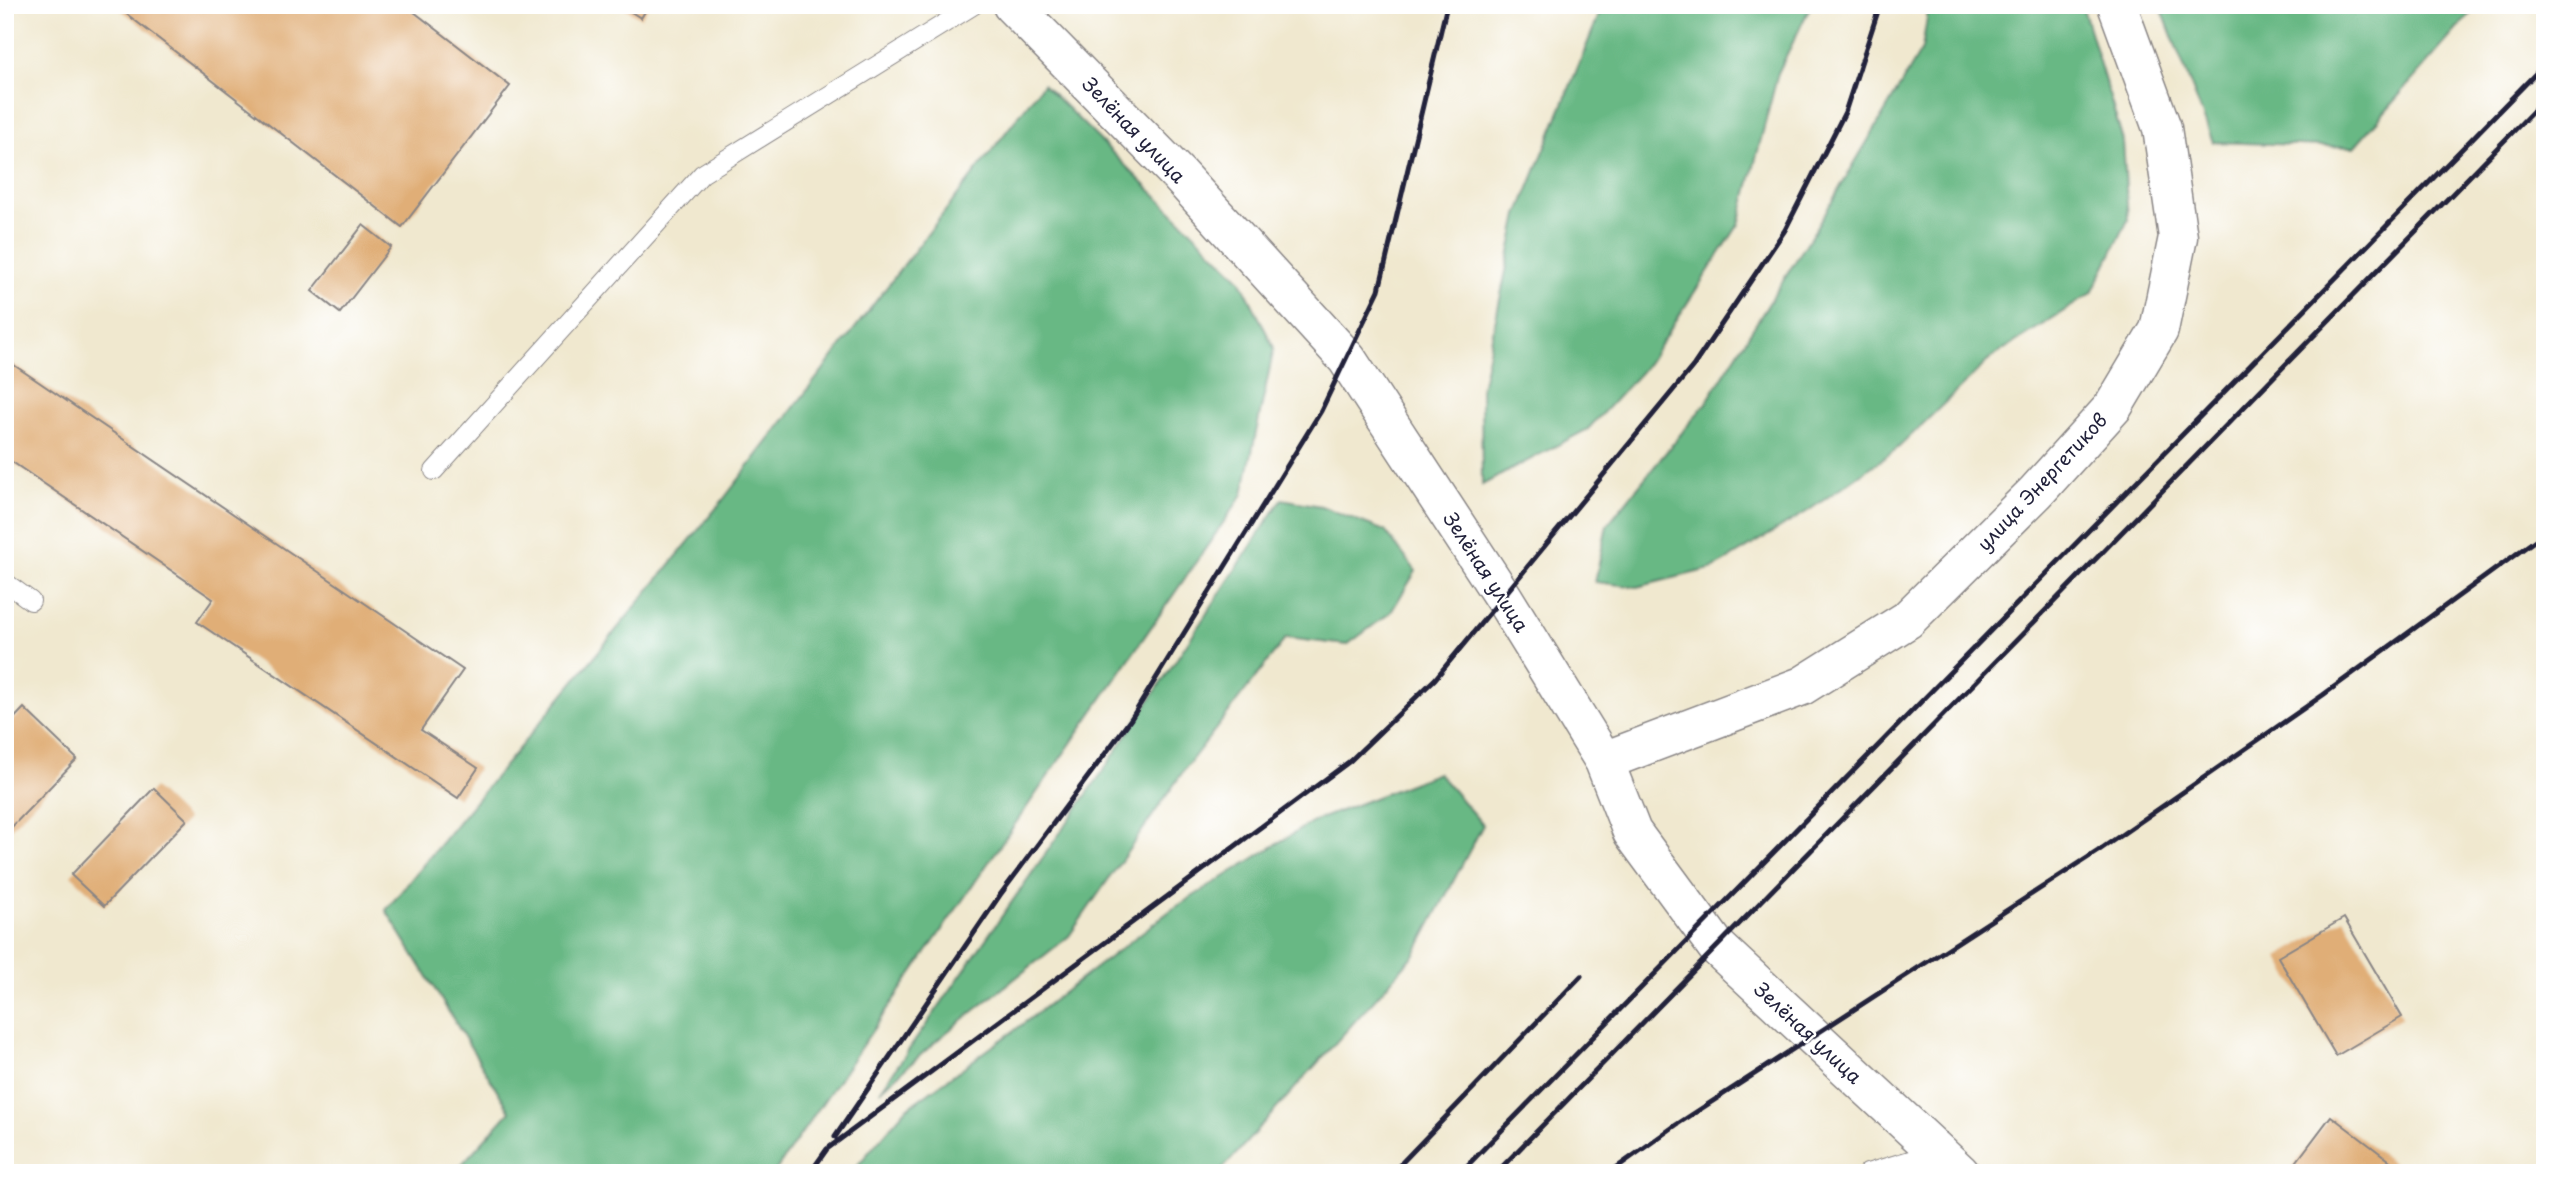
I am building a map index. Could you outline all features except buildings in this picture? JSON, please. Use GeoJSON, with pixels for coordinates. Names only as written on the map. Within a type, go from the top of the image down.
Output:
{"type":"FeatureCollection","features":[{"type":"Feature","properties":{"kind":"street","name":"Зелёная улица"},"geometry":{"type":"LineString","coordinates":[[1012,5],[1178,174],[1347,359],[1503,597],[1604,761],[1632,832],[1716,946],[1948,1163]]}},
{"type":"Feature","properties":{"kind":"street","name":"улица Энергетиков"},"geometry":{"type":"LineString","coordinates":[[1604,761],[1801,686],[1907,620],[2036,492],[2113,407],[2159,330],[2178,237],[2162,128],[2117,5]]}},
{"type":"Feature","properties":{"kind":"lane"},"geometry":{"type":"LineString","coordinates":[[434,471],[702,174],[974,5]]}},
{"type":"Feature","properties":{"kind":"lane"},"geometry":{"type":"LineString","coordinates":[[5,582],[31,601]]}},
{"type":"Feature","properties":{"kind":"lane"},"geometry":{"type":"LineString","coordinates":[[1867,1173],[1948,1163]]}},
{"type":"Feature","properties":{"kind":"green space"},"geometry":{"type":"Polygon","coordinates":[[[1603,5],[1811,5],[1778,73],[1739,224],[1647,365],[1588,429],[1482,485],[1481,388],[1518,215],[1603,5]]]}},
{"type":"Feature","properties":{"kind":"green space"},"geometry":{"type":"Polygon","coordinates":[[[1929,5],[2082,5],[2123,141],[2128,220],[2092,293],[1992,357],[1898,448],[1808,511],[1714,568],[1637,587],[1595,582],[1607,525],[1706,403],[1815,230],[1922,49],[1929,5]]]}},
{"type":"Feature","properties":{"kind":"green space"},"geometry":{"type":"Polygon","coordinates":[[[2160,5],[2478,5],[2354,147],[2213,142],[2160,5]]]}},
{"type":"Feature","properties":{"kind":"green space"},"geometry":{"type":"Polygon","coordinates":[[[1043,84],[1240,279],[1274,348],[1243,494],[774,1173],[454,1173],[510,1111],[386,910],[719,505],[1043,84]]]}},
{"type":"Feature","properties":{"kind":"green space"},"geometry":{"type":"Polygon","coordinates":[[[1282,499],[1321,506],[1385,531],[1416,571],[1391,612],[1347,645],[1286,638],[1187,766],[1069,936],[942,1036],[880,1091],[1101,774],[1282,499]]]}},
{"type":"Feature","properties":{"kind":"green space"},"geometry":{"type":"Polygon","coordinates":[[[1438,773],[1483,825],[1415,954],[1219,1173],[851,1173],[906,1109],[1015,1030],[1171,910],[1312,822],[1438,773]]]}},
{"type":"Feature","properties":{"kind":"railway"},"geometry":{"type":"LineString","coordinates":[[835,1137],[1000,895],[1131,719],[1321,411],[1379,290],[1447,5]]}},
{"type":"Feature","properties":{"kind":"railway"},"geometry":{"type":"LineString","coordinates":[[810,1173],[827,1149],[1350,761],[1435,679],[1694,365],[1785,230],[1845,112],[1880,5]]}},
{"type":"Feature","properties":{"kind":"railway"},"geometry":{"type":"LineString","coordinates":[[1460,1173],[2545,64]]}},
{"type":"Feature","properties":{"kind":"railway"},"geometry":{"type":"LineString","coordinates":[[1496,1173],[2545,99]]}},
{"type":"Feature","properties":{"kind":"railway"},"geometry":{"type":"LineString","coordinates":[[1609,1173],[1676,1125],[2098,851],[2323,695],[2545,533]]}},
{"type":"Feature","properties":{"kind":"railway"},"geometry":{"type":"LineString","coordinates":[[1392,1173],[1581,976]]}}]}
